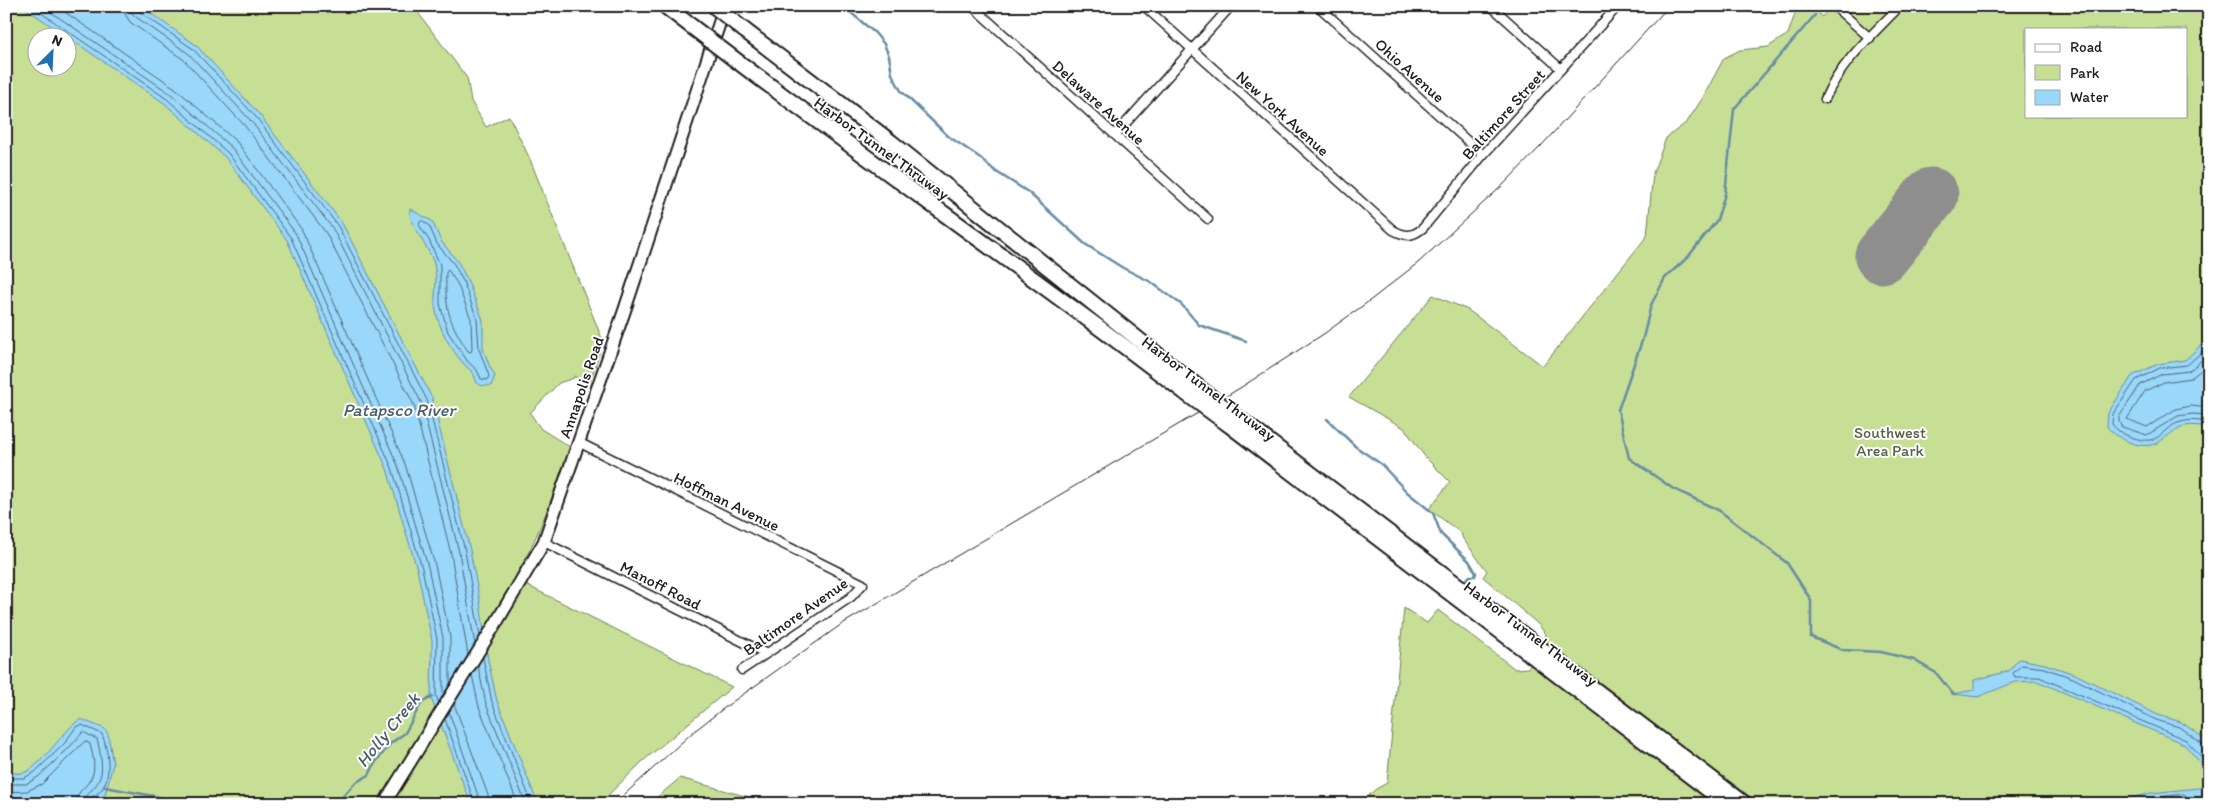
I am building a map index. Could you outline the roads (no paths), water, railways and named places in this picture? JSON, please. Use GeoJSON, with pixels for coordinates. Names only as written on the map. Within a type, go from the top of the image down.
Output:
{"type":"FeatureCollection","features":[{"type":"Feature","properties":{"kind":"highway","name":"Harbor Tunnel Thruway"},"geometry":{"type":"LineString","coordinates":[[665,6],[859,154],[1193,390]]}},
{"type":"Feature","properties":{"kind":"highway","name":"Harbor Tunnel Thruway"},"geometry":{"type":"LineString","coordinates":[[714,6],[891,142],[1193,390],[1401,549],[1727,804]]}},
{"type":"Feature","properties":{"kind":"highway","name":"Harbor Tunnel Thruway"},"geometry":{"type":"LineString","coordinates":[[1401,549],[1746,804]]}},
{"type":"Feature","properties":{"kind":"main road","name":"Annapolis Road"},"geometry":{"type":"LineString","coordinates":[[384,804],[544,542],[580,443],[725,6]]}},
{"type":"Feature","properties":{"kind":"street","name":"Delaware Avenue"},"geometry":{"type":"LineString","coordinates":[[972,6],[1208,219]]}},
{"type":"Feature","properties":{"kind":"street","name":"New York Avenue"},"geometry":{"type":"LineString","coordinates":[[1144,6],[1393,230],[1407,236]]}},
{"type":"Feature","properties":{"kind":"street"},"geometry":{"type":"LineString","coordinates":[[1115,135],[1231,6]]}},
{"type":"Feature","properties":{"kind":"street","name":"Ohio Avenue"},"geometry":{"type":"LineString","coordinates":[[1318,6],[1483,155]]}},
{"type":"Feature","properties":{"kind":"street"},"geometry":{"type":"LineString","coordinates":[[1491,6],[1561,69]]}},
{"type":"Feature","properties":{"kind":"street","name":"Baltimore Street"},"geometry":{"type":"LineString","coordinates":[[1407,236],[1412,236],[1423,228],[1483,155],[1618,6]]}},
{"type":"Feature","properties":{"kind":"street"},"geometry":{"type":"LineString","coordinates":[[1834,6],[1870,38]]}},
{"type":"Feature","properties":{"kind":"street"},"geometry":{"type":"LineString","coordinates":[[1825,99],[1834,79],[1900,6]]}},
{"type":"Feature","properties":{"kind":"street","name":"Hoffman Avenue"},"geometry":{"type":"LineString","coordinates":[[580,443],[863,584]]}},
{"type":"Feature","properties":{"kind":"street","name":"Manoff Road"},"geometry":{"type":"LineString","coordinates":[[544,542],[765,652]]}},
{"type":"Feature","properties":{"kind":"street","name":"Baltimore Avenue"},"geometry":{"type":"LineString","coordinates":[[742,670],[765,652],[851,596],[863,584]]}},
{"type":"Feature","properties":{"kind":"water","name":"Patapsco River"},"geometry":{"type":"Polygon","coordinates":[[[22,6],[140,6],[196,45],[259,114],[342,223],[432,398],[470,550],[488,660],[497,701],[538,804],[471,804],[431,698],[432,641],[417,569],[387,469],[287,240],[225,157],[164,103],[78,44],[78,28],[54,28],[22,6]]]}},
{"type":"Feature","properties":{"kind":"water"},"geometry":{"type":"Polygon","coordinates":[[[410,209],[432,221],[441,241],[458,262],[467,279],[483,320],[483,348],[495,376],[491,386],[477,383],[473,373],[445,337],[435,306],[436,274],[434,264],[415,228],[410,209]]]}},
{"type":"Feature","properties":{"kind":"water"},"geometry":{"type":"Polygon","coordinates":[[[2209,338],[2209,427],[2184,426],[2159,442],[2145,446],[2124,440],[2107,427],[2108,413],[2132,376],[2158,364],[2185,360],[2209,338]]]}},
{"type":"Feature","properties":{"kind":"water"},"geometry":{"type":"Polygon","coordinates":[[[2019,659],[2045,664],[2075,674],[2158,715],[2181,722],[2209,742],[2209,773],[2184,744],[2037,681],[2015,682],[1978,697],[1953,694],[1974,690],[1974,680],[2009,671],[2019,659]]]}},
{"type":"Feature","properties":{"kind":"water"},"geometry":{"type":"Polygon","coordinates":[[[81,719],[105,729],[108,734],[113,764],[105,795],[93,804],[6,804],[6,773],[20,773],[36,765],[67,731],[81,719]]]}},
{"type":"Feature","properties":{"kind":"water"},"geometry":{"type":"Polygon","coordinates":[[[2209,777],[2209,800],[2171,804],[2038,804],[2059,800],[2128,799],[2151,793],[2207,787],[2209,777]]]}},
{"type":"Feature","properties":{"kind":"waterway"},"geometry":{"type":"LineString","coordinates":[[843,6],[875,33],[884,44],[889,56],[892,74],[901,91],[948,136],[979,157],[995,171],[1028,192],[1085,244],[1123,268],[1151,282],[1182,305],[1199,325],[1246,341]]}},
{"type":"Feature","properties":{"kind":"waterway"},"geometry":{"type":"LineString","coordinates":[[1815,15],[1734,109],[1725,194],[1717,220],[1688,257],[1665,278],[1651,305],[1643,338],[1618,410],[1629,458],[1672,488],[1720,511],[1787,563],[1811,600],[1811,637],[1843,650],[1881,652],[1914,660],[1936,673],[1953,694],[1956,694]]}},
{"type":"Feature","properties":{"kind":"waterway"},"geometry":{"type":"LineString","coordinates":[[1327,419],[1356,447],[1381,464],[1407,492],[1433,513],[1441,534],[1469,561],[1476,573],[1475,576],[1470,576],[1463,582]]}},
{"type":"Feature","properties":{"kind":"waterway","name":"Holly Creek"},"geometry":{"type":"LineString","coordinates":[[336,804],[355,783],[369,775],[375,763],[391,743],[405,733],[422,702],[433,697]]}},
{"type":"Feature","properties":{"kind":"waterway","name":"Holly Creek"},"geometry":{"type":"LineString","coordinates":[[105,787],[159,797],[175,804]]}},
{"type":"Feature","properties":{"kind":"waterway","name":"Holly Creek"},"geometry":{"type":"LineString","coordinates":[[264,804],[273,804]]}},
{"type":"Feature","properties":{"kind":"tram line"},"geometry":{"type":"LineString","coordinates":[[614,804],[693,732],[842,624],[1240,388],[1325,333],[1372,299],[1419,262],[1504,184],[1669,6]]}},
{"type":"Feature","properties":{"kind":"park label","name":"Southwest Area Park"},"geometry":{"type":"Point","coordinates":[1890,441]}}]}
